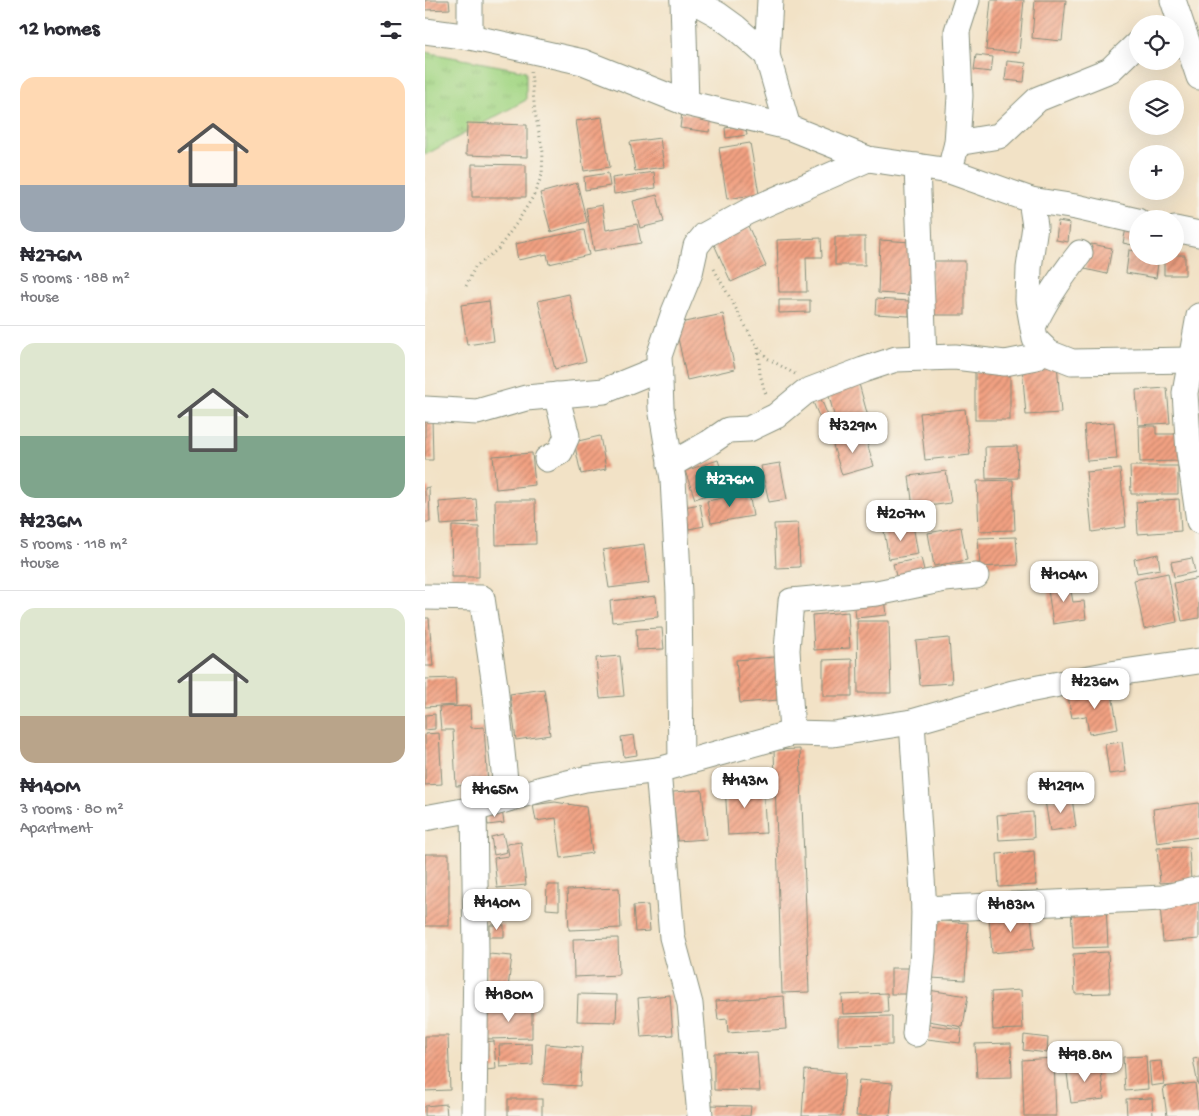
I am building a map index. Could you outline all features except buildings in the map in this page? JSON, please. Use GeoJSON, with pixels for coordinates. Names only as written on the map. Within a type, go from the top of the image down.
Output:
{"type":"FeatureCollection","features":[{"type":"Feature","properties":{"kind":"street"},"geometry":{"type":"LineString","coordinates":[[470,0],[470,37]]}},
{"type":"Feature","properties":{"kind":"street"},"geometry":{"type":"LineString","coordinates":[[686,103],[683,0],[695,2],[717,14],[767,55]]}},
{"type":"Feature","properties":{"kind":"street"},"geometry":{"type":"LineString","coordinates":[[770,0],[767,55],[788,127]]}},
{"type":"Feature","properties":{"kind":"street"},"geometry":{"type":"LineString","coordinates":[[950,170],[957,143],[960,96],[957,30],[967,0]]}},
{"type":"Feature","properties":{"kind":"street"},"geometry":{"type":"LineString","coordinates":[[1173,8],[1199,77]]}},
{"type":"Feature","properties":{"kind":"street"},"geometry":{"type":"LineString","coordinates":[[425,31],[470,37],[583,62],[686,103],[788,127],[868,159],[950,170],[1031,200],[1076,207],[1129,219]]}},
{"type":"Feature","properties":{"kind":"street"},"geometry":{"type":"LineString","coordinates":[[957,143],[999,136],[1038,99],[1110,70],[1129,52]]}},
{"type":"Feature","properties":{"kind":"street"},"geometry":{"type":"LineString","coordinates":[[700,1116],[690,1004],[672,937],[669,766],[679,594],[673,479],[661,408],[659,356],[690,273],[696,246],[705,235],[747,212],[868,159]]}},
{"type":"Feature","properties":{"kind":"street"},"geometry":{"type":"LineString","coordinates":[[917,166],[924,358]]}},
{"type":"Feature","properties":{"kind":"street"},"geometry":{"type":"LineString","coordinates":[[1031,200],[1035,226],[1029,268],[1028,300],[1038,338],[1049,353],[1073,362],[1191,360]]}},
{"type":"Feature","properties":{"kind":"street"},"geometry":{"type":"LineString","coordinates":[[1184,231],[1199,234]]}},
{"type":"Feature","properties":{"kind":"street"},"geometry":{"type":"LineString","coordinates":[[670,466],[728,430],[749,429],[776,416],[805,392],[896,359],[955,357],[1005,363],[1036,357],[1038,338],[1047,299],[1080,253]]}},
{"type":"Feature","properties":{"kind":"street"},"geometry":{"type":"LineString","coordinates":[[1199,316],[1185,393],[1189,452],[1199,521]]}},
{"type":"Feature","properties":{"kind":"street"},"geometry":{"type":"LineString","coordinates":[[425,409],[477,412],[526,398],[604,391],[660,368]]}},
{"type":"Feature","properties":{"kind":"street"},"geometry":{"type":"LineString","coordinates":[[547,459],[560,452],[567,436],[556,395]]}},
{"type":"Feature","properties":{"kind":"street"},"geometry":{"type":"LineString","coordinates":[[792,733],[787,650],[791,601],[877,593],[945,579],[976,576]]}},
{"type":"Feature","properties":{"kind":"street"},"geometry":{"type":"LineString","coordinates":[[425,597],[482,598],[495,686],[507,799]]}},
{"type":"Feature","properties":{"kind":"street"},"geometry":{"type":"LineString","coordinates":[[425,818],[474,809],[541,789],[585,779],[669,766],[792,733],[833,734],[912,722],[1013,693],[1110,674],[1199,661]]}},
{"type":"Feature","properties":{"kind":"street"},"geometry":{"type":"LineString","coordinates":[[912,722],[925,909],[915,1034]]}},
{"type":"Feature","properties":{"kind":"street"},"geometry":{"type":"LineString","coordinates":[[474,809],[476,952],[474,1116]]}},
{"type":"Feature","properties":{"kind":"street"},"geometry":{"type":"LineString","coordinates":[[925,909],[1163,898],[1199,889]]}},
{"type":"Feature","properties":{"kind":"path"},"geometry":{"type":"LineString","coordinates":[[466,286],[475,267],[498,249],[516,224],[533,197],[542,175],[543,152],[526,50]]}},
{"type":"Feature","properties":{"kind":"path"},"geometry":{"type":"LineString","coordinates":[[696,246],[713,266],[758,348],[767,358],[794,372],[813,389]]}},
{"type":"Feature","properties":{"kind":"path"},"geometry":{"type":"LineString","coordinates":[[758,348],[760,374],[765,393],[776,416]]}},
{"type":"Feature","properties":{"kind":"green space"},"geometry":{"type":"Polygon","coordinates":[[[425,52],[526,71],[526,100],[425,155],[425,52]]]}}]}
